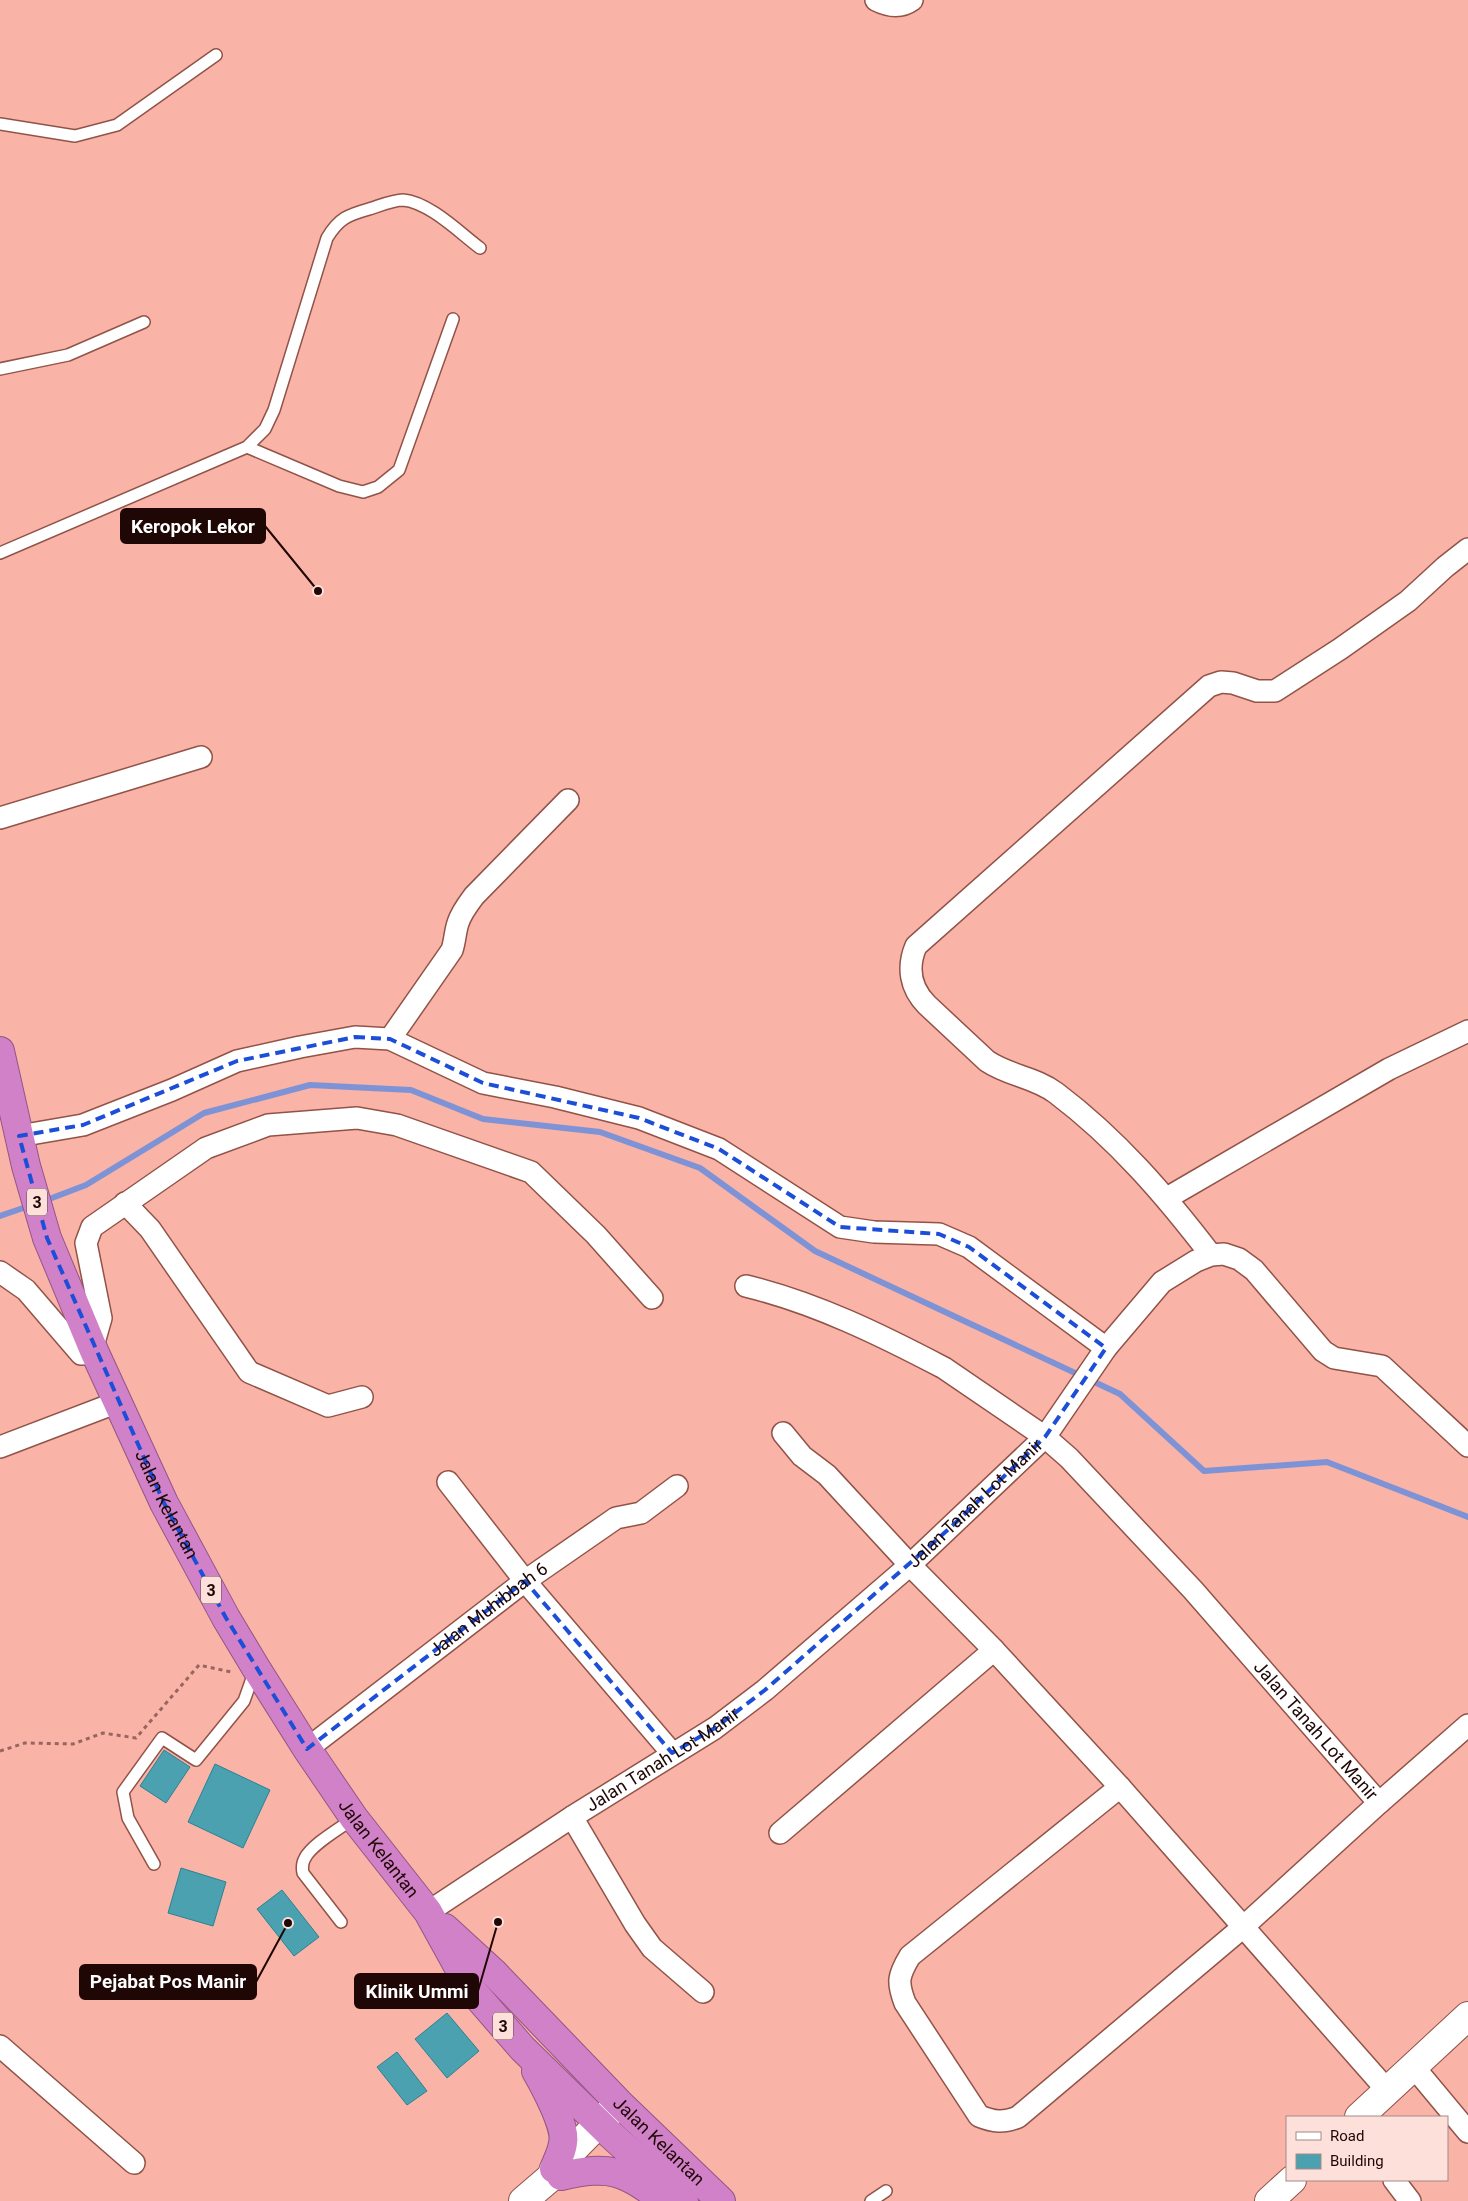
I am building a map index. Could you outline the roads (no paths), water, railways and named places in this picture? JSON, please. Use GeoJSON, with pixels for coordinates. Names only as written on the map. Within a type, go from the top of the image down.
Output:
{"type":"FeatureCollection","features":[{"type":"Feature","properties":{"kind":"highway","name":"Jalan Kelantan"},"geometry":{"type":"LineString","coordinates":[[0,1051],[26,1166],[47,1238],[94,1350],[164,1503],[226,1618],[307,1749],[354,1818],[428,1912],[470,1988],[522,2048],[605,2129],[684,2201]]}},
{"type":"Feature","properties":{"kind":"highway","name":"Jalan Kelantan"},"geometry":{"type":"LineString","coordinates":[[428,1912],[494,1972],[624,2109],[721,2201]]}},
{"type":"Feature","properties":{"kind":"highway"},"geometry":{"type":"LineString","coordinates":[[522,2048],[548,2092],[562,2128],[564,2141],[555,2174],[602,2169],[620,2173],[664,2201]]}},
{"type":"Feature","properties":{"kind":"street"},"geometry":{"type":"LineString","coordinates":[[876,0],[886,5],[896,6],[912,0]]}},
{"type":"Feature","properties":{"kind":"street"},"geometry":{"type":"LineString","coordinates":[[1204,1258],[1167,1198],[1119,1146],[1055,1092],[1034,1080],[998,1068],[920,998],[910,974],[911,958],[916,946],[1210,686],[1220,682],[1233,683],[1257,691],[1276,691],[1408,601],[1468,549]]}},
{"type":"Feature","properties":{"kind":"street"},"geometry":{"type":"LineString","coordinates":[[0,818],[201,757]]}},
{"type":"Feature","properties":{"kind":"street"},"geometry":{"type":"LineString","coordinates":[[390,1039],[452,950],[458,924],[469,902],[568,800]]}},
{"type":"Feature","properties":{"kind":"street"},"geometry":{"type":"LineString","coordinates":[[1167,1198],[1389,1069],[1468,1031]]}},
{"type":"Feature","properties":{"kind":"street"},"geometry":{"type":"LineString","coordinates":[[19,1136],[83,1125],[172,1090],[237,1061],[300,1046],[355,1037],[390,1039],[482,1083],[554,1097],[639,1118],[719,1150],[840,1227],[874,1232],[939,1234],[969,1247],[1101,1356]]}},
{"type":"Feature","properties":{"kind":"street"},"geometry":{"type":"LineString","coordinates":[[0,1272],[26,1290],[81,1354],[94,1350],[101,1318],[86,1243],[92,1227],[206,1148],[268,1125],[357,1118],[397,1125],[532,1172],[596,1235],[652,1298]]}},
{"type":"Feature","properties":{"kind":"street"},"geometry":{"type":"LineString","coordinates":[[124,1203],[150,1229],[249,1372],[328,1406],[362,1397]]}},
{"type":"Feature","properties":{"kind":"street"},"geometry":{"type":"LineString","coordinates":[[746,1286],[838,1316],[944,1368],[1045,1438],[1101,1356],[1162,1282],[1204,1258],[1224,1254],[1239,1259],[1254,1270],[1323,1351],[1334,1358],[1382,1366],[1468,1446]]}},
{"type":"Feature","properties":{"kind":"street"},"geometry":{"type":"LineString","coordinates":[[0,1447],[118,1402]]}},
{"type":"Feature","properties":{"kind":"street"},"geometry":{"type":"LineString","coordinates":[[782,1433],[802,1456],[827,1475],[910,1565],[994,1650],[1120,1787],[1242,1928],[1387,2090]]}},
{"type":"Feature","properties":{"kind":"street","name":"Jalan Tanah Lot Manir"},"geometry":{"type":"LineString","coordinates":[[428,1912],[572,1817],[715,1728],[765,1690],[910,1565],[1045,1438],[1069,1458],[1192,1590],[1378,1803],[1242,1928],[1018,2117],[1006,2122],[993,2122],[979,2116],[905,2003],[899,1987],[900,1973],[910,1956],[1120,1787]]}},
{"type":"Feature","properties":{"kind":"street"},"geometry":{"type":"LineString","coordinates":[[448,1482],[525,1581],[672,1753]]}},
{"type":"Feature","properties":{"kind":"street","name":"Jalan Muhibbah 6"},"geometry":{"type":"LineString","coordinates":[[307,1749],[525,1581],[616,1518],[641,1513],[677,1486]]}},
{"type":"Feature","properties":{"kind":"street"},"geometry":{"type":"LineString","coordinates":[[780,1833],[994,1650]]}},
{"type":"Feature","properties":{"kind":"street"},"geometry":{"type":"LineString","coordinates":[[1378,1803],[1468,1724]]}},
{"type":"Feature","properties":{"kind":"street"},"geometry":{"type":"LineString","coordinates":[[572,1817],[635,1924],[652,1948],[703,1992]]}},
{"type":"Feature","properties":{"kind":"street"},"geometry":{"type":"LineString","coordinates":[[1359,2116],[1468,2016]]}},
{"type":"Feature","properties":{"kind":"street"},"geometry":{"type":"LineString","coordinates":[[0,2046],[134,2163]]}},
{"type":"Feature","properties":{"kind":"street"},"geometry":{"type":"LineString","coordinates":[[1413,2066],[1468,2132]]}},
{"type":"Feature","properties":{"kind":"street"},"geometry":{"type":"LineString","coordinates":[[523,2201],[605,2129],[624,2109]]}},
{"type":"Feature","properties":{"kind":"street"},"geometry":{"type":"LineString","coordinates":[[1269,2201],[1291,2181]]}},
{"type":"Feature","properties":{"kind":"street"},"geometry":{"type":"LineString","coordinates":[[1395,2181],[1410,2201]]}},
{"type":"Feature","properties":{"kind":"lane"},"geometry":{"type":"LineString","coordinates":[[0,124],[75,136],[117,125],[216,55]]}},
{"type":"Feature","properties":{"kind":"lane"},"geometry":{"type":"LineString","coordinates":[[0,553],[246,447],[265,429],[274,410],[327,238],[336,224],[349,215],[402,200],[430,209],[480,248]]}},
{"type":"Feature","properties":{"kind":"lane"},"geometry":{"type":"LineString","coordinates":[[246,447],[339,486],[363,492],[378,487],[399,470],[453,319]]}},
{"type":"Feature","properties":{"kind":"lane"},"geometry":{"type":"LineString","coordinates":[[0,369],[68,355],[144,322]]}},
{"type":"Feature","properties":{"kind":"lane"},"geometry":{"type":"LineString","coordinates":[[154,1864],[128,1818],[123,1792],[162,1738],[196,1760],[244,1701],[256,1668]]}},
{"type":"Feature","properties":{"kind":"lane"},"geometry":{"type":"LineString","coordinates":[[341,1922],[303,1873],[302,1865],[311,1850],[354,1818]]}},
{"type":"Feature","properties":{"kind":"lane"},"geometry":{"type":"LineString","coordinates":[[871,2201],[886,2191]]}},
{"type":"Feature","properties":{"kind":"waterway"},"geometry":{"type":"LineString","coordinates":[[44,1201],[86,1185],[204,1113],[310,1085],[411,1090],[483,1119],[600,1132],[700,1168],[815,1251],[1120,1394],[1204,1471],[1327,1462],[1468,1517]]}},
{"type":"Feature","properties":{"kind":"waterway"},"geometry":{"type":"LineString","coordinates":[[0,1216],[32,1205]]}},
{"type":"Feature","properties":{"kind":"place","name":"Keropok Lekor"},"geometry":{"type":"Point","coordinates":[318,591]}},
{"type":"Feature","properties":{"kind":"place","name":"Klinik Ummi"},"geometry":{"type":"Point","coordinates":[498,1922]}},
{"type":"Feature","properties":{"kind":"place","name":"Pejabat Pos Manir"},"geometry":{"type":"Point","coordinates":[288,1923]}}]}
